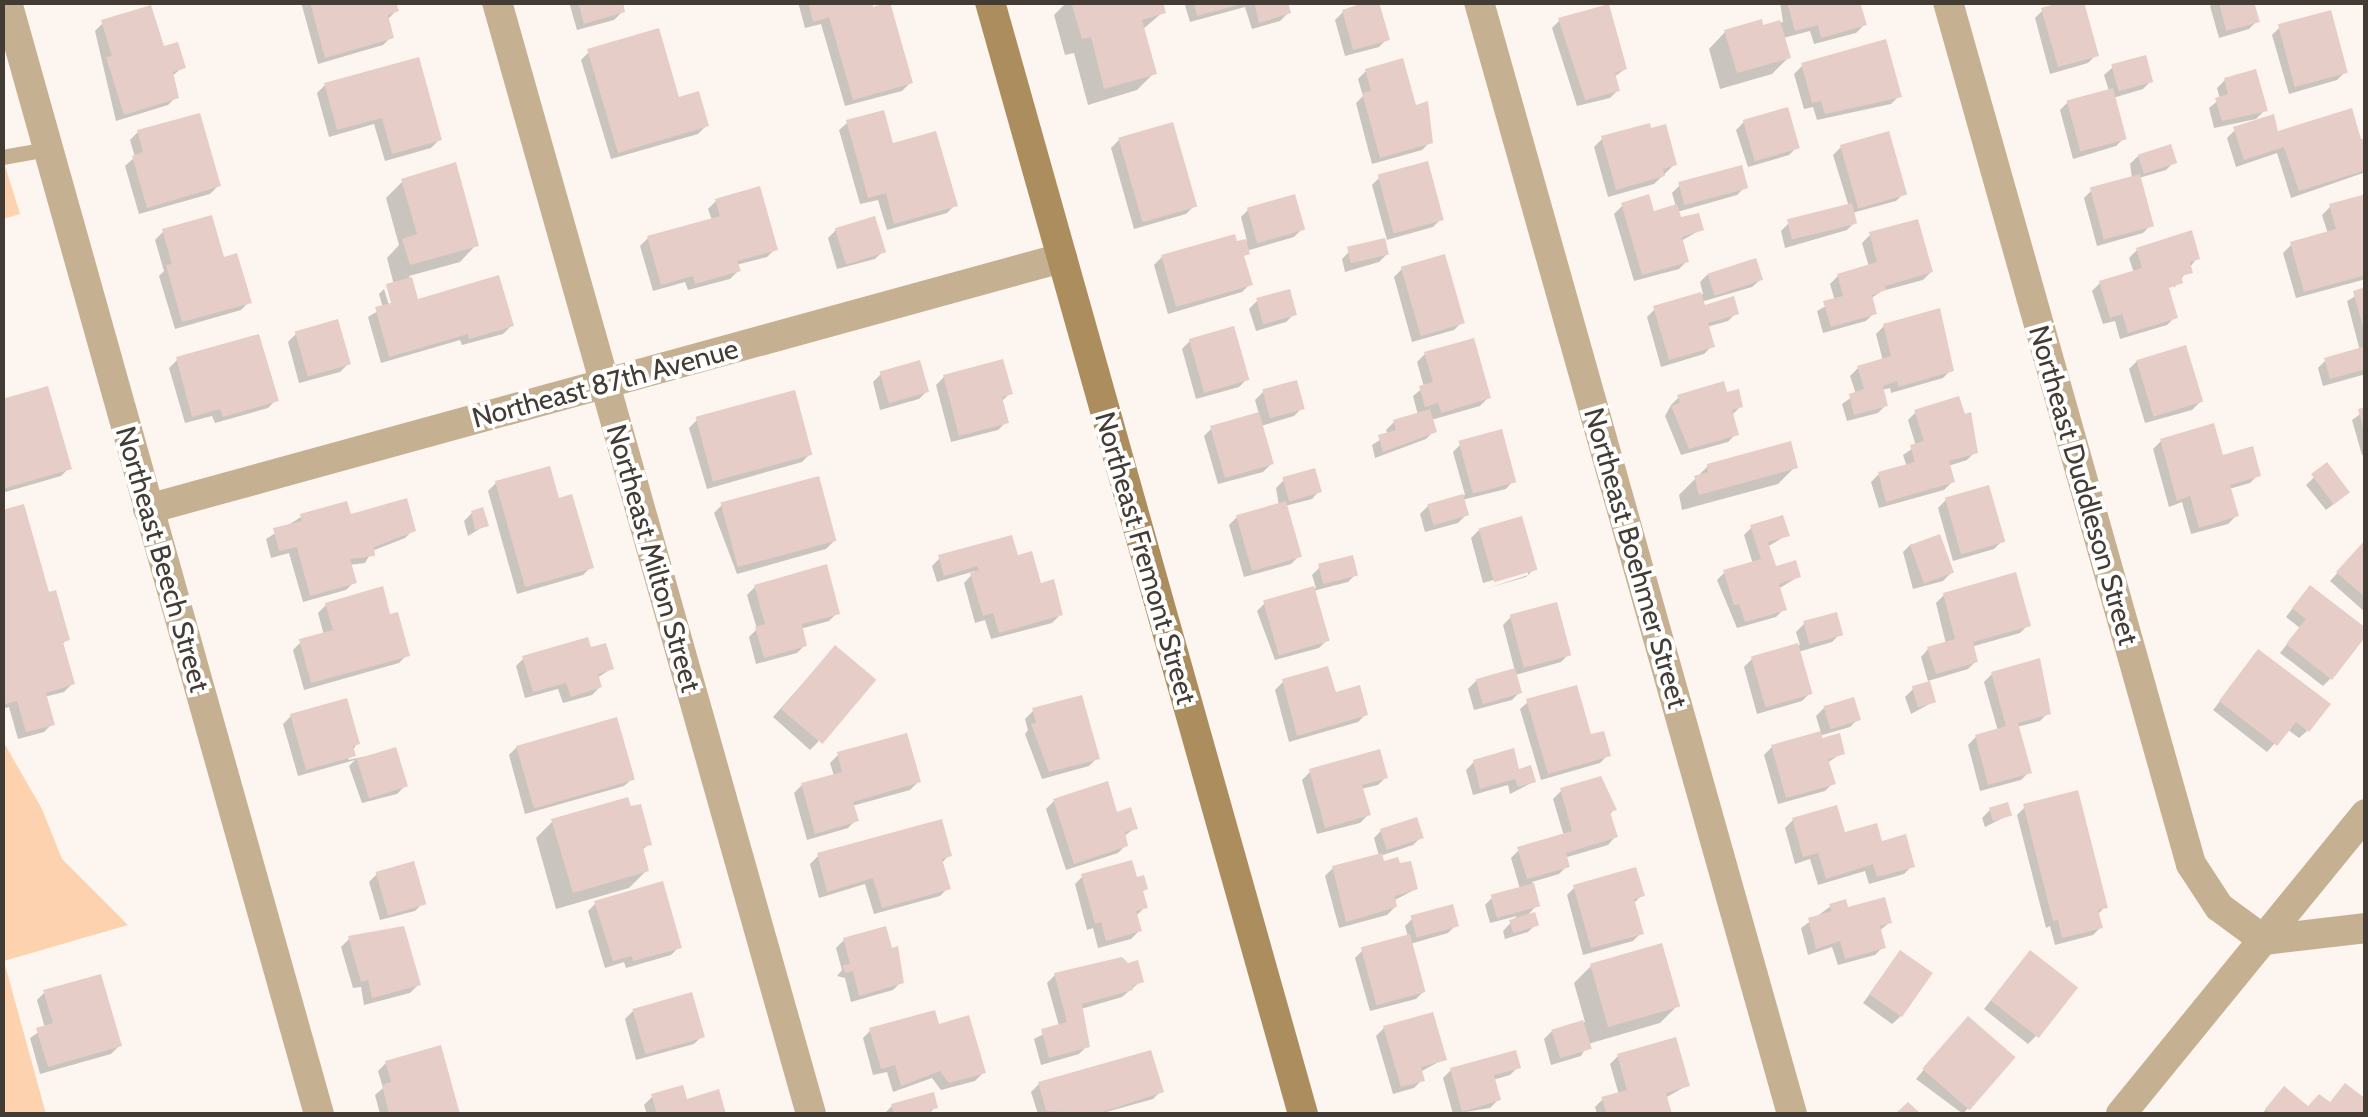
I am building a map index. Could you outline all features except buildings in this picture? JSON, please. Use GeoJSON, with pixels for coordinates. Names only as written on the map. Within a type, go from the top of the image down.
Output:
{"type":"FeatureCollection","features":[{"type":"Feature","properties":{"kind":"street","name":"Northeast Beech Street"},"geometry":{"type":"LineString","coordinates":[[7,2],[319,1114]]}},
{"type":"Feature","properties":{"kind":"street","name":"Northeast Milton Street"},"geometry":{"type":"LineString","coordinates":[[497,2],[811,1114]]}},
{"type":"Feature","properties":{"kind":"street","name":"Northeast Fremont Street"},"geometry":{"type":"LineString","coordinates":[[990,2],[1303,1114]]}},
{"type":"Feature","properties":{"kind":"street","name":"Northeast Boehmer Street"},"geometry":{"type":"LineString","coordinates":[[1478,2],[1792,1114]]}},
{"type":"Feature","properties":{"kind":"street","name":"Northeast Duddleson Street"},"geometry":{"type":"LineString","coordinates":[[1948,2],[2191,864],[2219,907],[2264,940]]}},
{"type":"Feature","properties":{"kind":"street","name":"Northeast 87th Avenue"},"geometry":{"type":"LineString","coordinates":[[148,509],[1062,258]]}},
{"type":"Feature","properties":{"kind":"street"},"geometry":{"type":"LineString","coordinates":[[2122,1114],[2366,814]]}},
{"type":"Feature","properties":{"kind":"street"},"geometry":{"type":"LineString","coordinates":[[2264,940],[2366,928]]}},
{"type":"Feature","properties":{"kind":"lane"},"geometry":{"type":"LineString","coordinates":[[2,157],[48,149]]}},
{"type":"Feature","properties":{"kind":"shaded area"},"geometry":{"type":"Polygon","coordinates":[[[2,156],[20,214],[3,219],[2,219],[2,156]]]}},
{"type":"Feature","properties":{"kind":"shaded area"},"geometry":{"type":"Polygon","coordinates":[[[3,741],[42,809],[62,859],[128,925],[4,961],[46,1114],[3,1114],[3,741]]]}}]}
